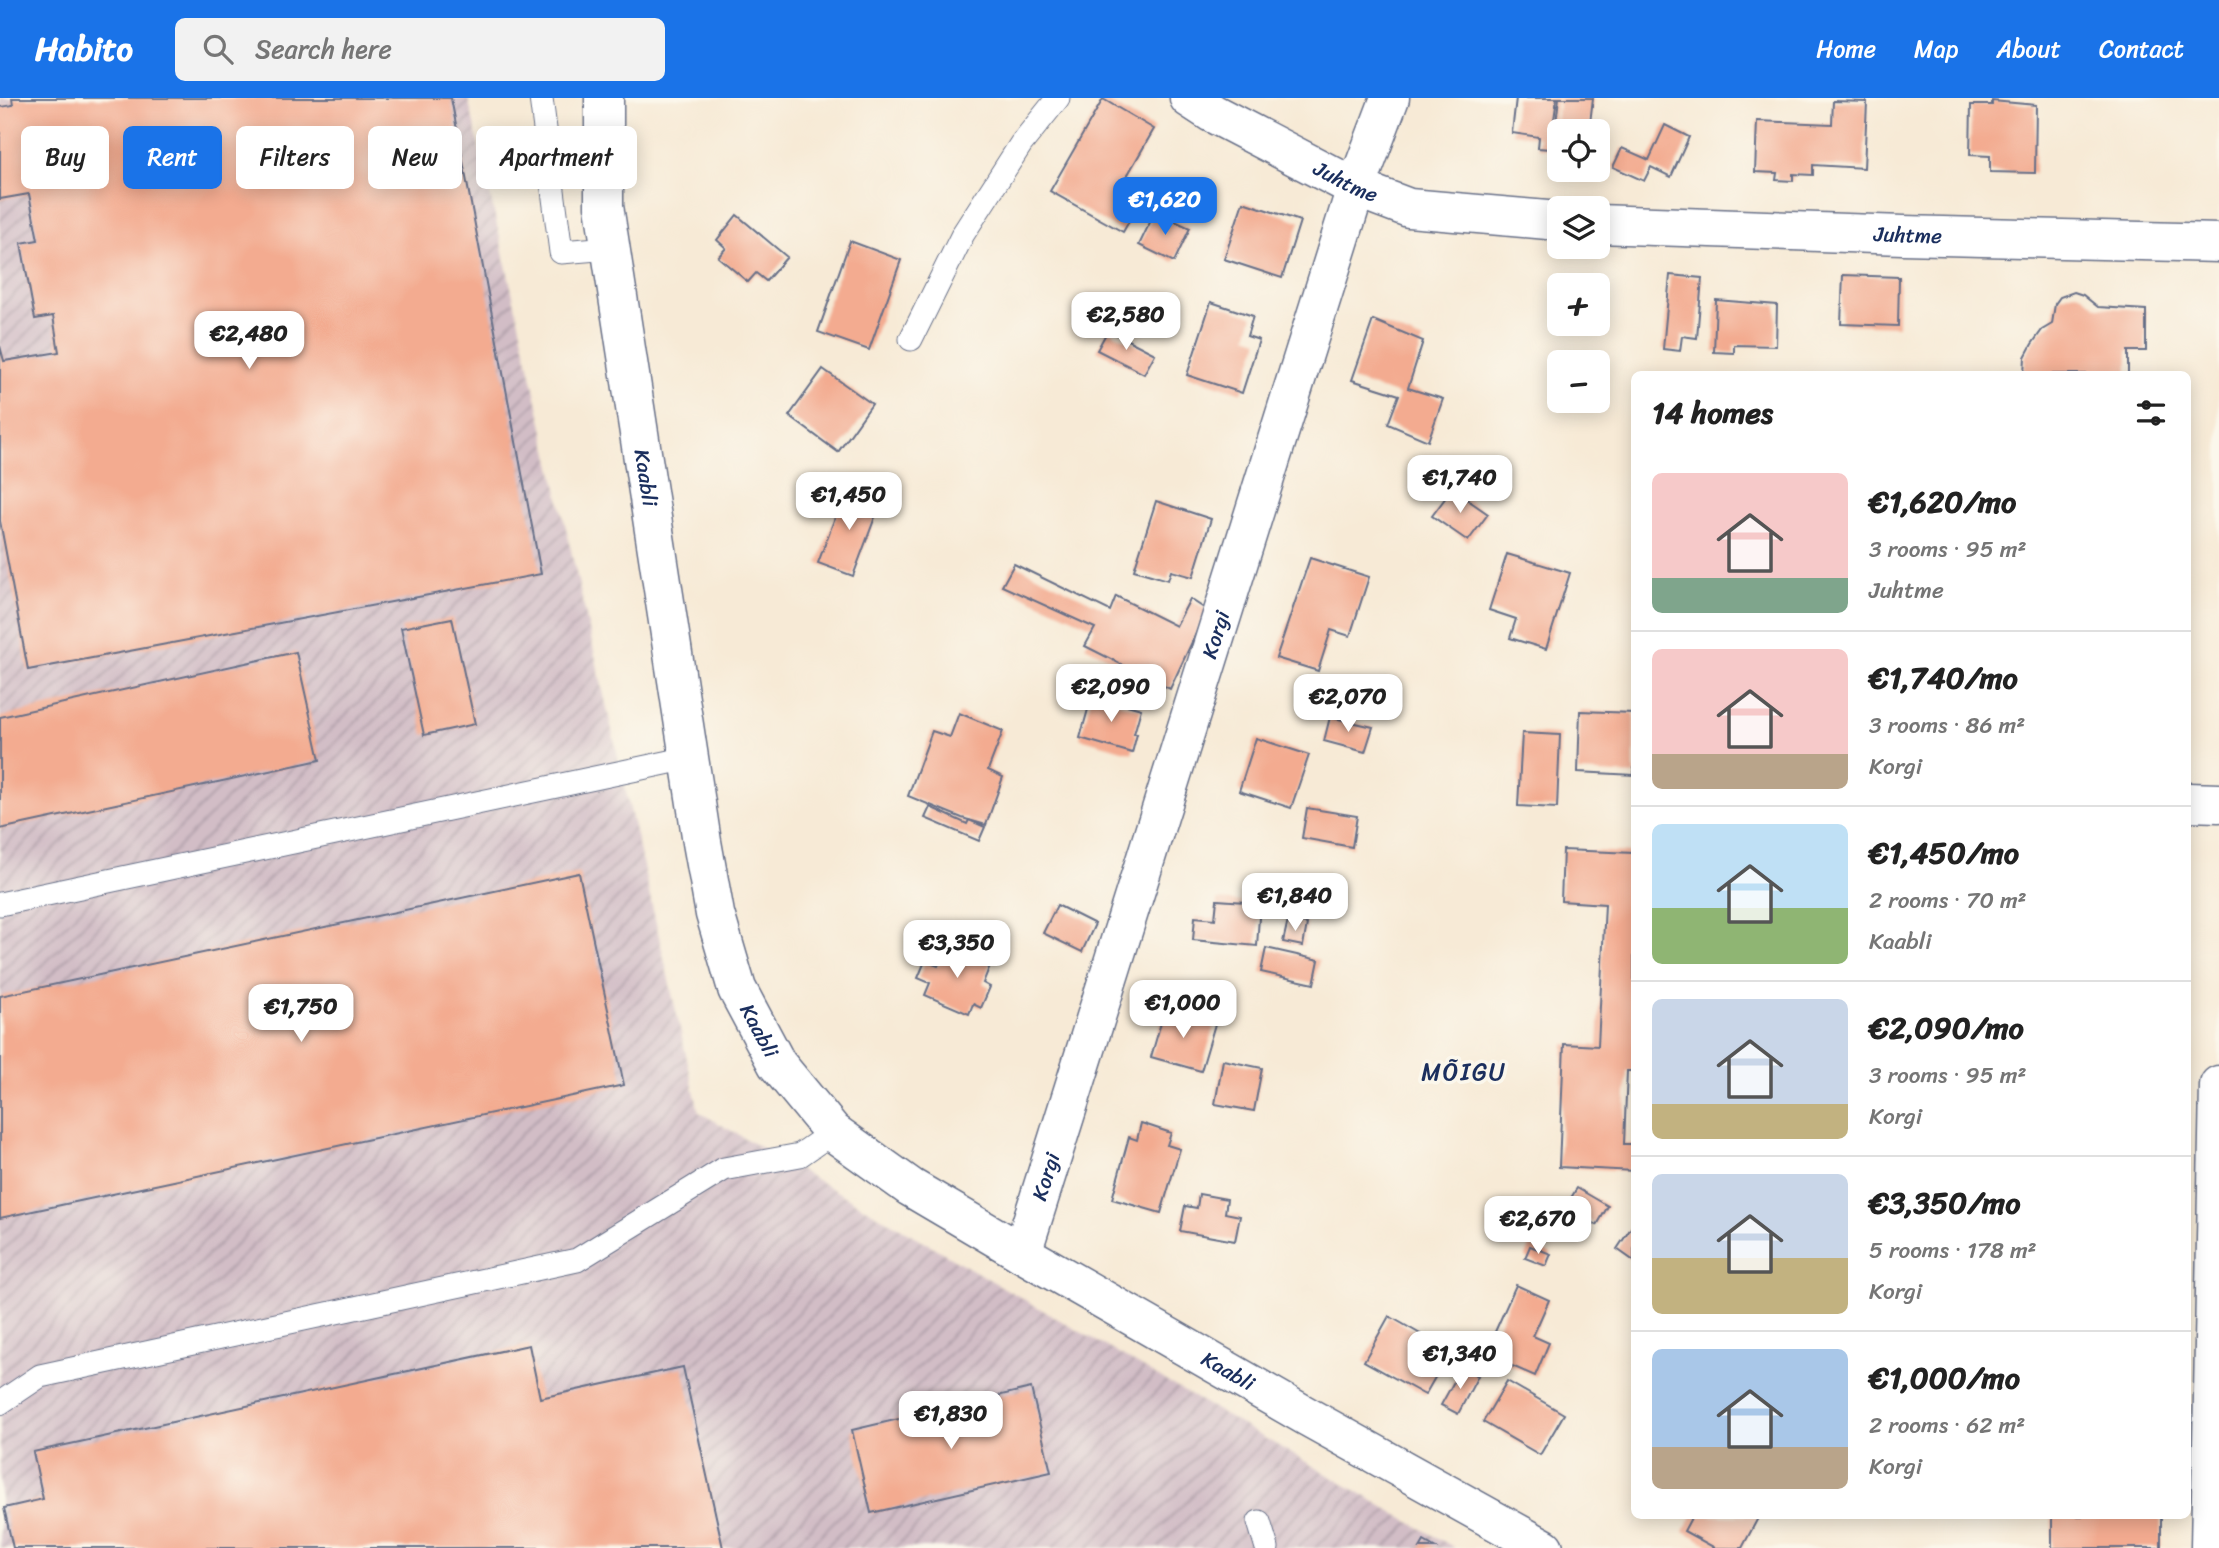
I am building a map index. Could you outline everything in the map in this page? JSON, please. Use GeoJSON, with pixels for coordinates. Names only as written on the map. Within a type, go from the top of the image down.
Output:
{"type":"FeatureCollection","features":[{"type":"Feature","properties":{"kind":"street","name":"Kaabli"},"geometry":{"type":"LineString","coordinates":[[604,98],[604,206],[715,914],[737,989],[777,1064],[833,1132],[910,1187],[1308,1417],[1545,1548]]}},
{"type":"Feature","properties":{"kind":"street","name":"Juhtme"},"geometry":{"type":"LineString","coordinates":[[1189,98],[1212,113],[1356,188],[1409,208],[1547,219]]}},
{"type":"Feature","properties":{"kind":"street","name":"Korgi"},"geometry":{"type":"LineString","coordinates":[[1022,1253],[1356,188],[1390,98]]}},
{"type":"Feature","properties":{"kind":"street","name":"Juhtme"},"geometry":{"type":"LineString","coordinates":[[1610,224],[1903,236],[2219,243]]}},
{"type":"Feature","properties":{"kind":"street"},"geometry":{"type":"LineString","coordinates":[[2191,802],[2219,803]]}},
{"type":"Feature","properties":{"kind":"street"},"geometry":{"type":"LineString","coordinates":[[2210,1548],[2219,1085]]}},
{"type":"Feature","properties":{"kind":"lane"},"geometry":{"type":"LineString","coordinates":[[541,98],[561,252],[610,248]]}},
{"type":"Feature","properties":{"kind":"lane"},"geometry":{"type":"LineString","coordinates":[[911,339],[963,234],[1021,144],[1058,98]]}},
{"type":"Feature","properties":{"kind":"lane"},"geometry":{"type":"LineString","coordinates":[[0,904],[689,758]]}},
{"type":"Feature","properties":{"kind":"lane"},"geometry":{"type":"LineString","coordinates":[[0,1403],[40,1376],[577,1260],[724,1169],[800,1155],[833,1132]]}},
{"type":"Feature","properties":{"kind":"lane"},"geometry":{"type":"LineString","coordinates":[[1259,1522],[1267,1548]]}},
{"type":"Feature","properties":{"kind":"shaded area"},"geometry":{"type":"Polygon","coordinates":[[[0,98],[468,98],[476,133],[476,189],[489,189],[699,1112],[1455,1548],[0,1548],[0,98]]]}},
{"type":"Feature","properties":{"kind":"building"},"geometry":{"type":"Polygon","coordinates":[[[12,98],[451,98],[456,126],[368,126],[368,189],[462,189],[462,156],[541,574],[28,670],[0,521],[0,346],[4,361],[59,352],[53,316],[35,319],[21,243],[38,240],[29,194],[0,199],[0,107],[13,105],[12,98]]]}},
{"type":"Feature","properties":{"kind":"building"},"geometry":{"type":"Polygon","coordinates":[[[1516,98],[1557,98],[1554,119],[1547,119],[1547,149],[1538,148],[1539,137],[1512,133],[1516,98]]]}},
{"type":"Feature","properties":{"kind":"building"},"geometry":{"type":"Polygon","coordinates":[[[1559,98],[1593,98],[1590,119],[1557,119],[1559,98]]]}},
{"type":"Feature","properties":{"kind":"building"},"geometry":{"type":"Polygon","coordinates":[[[1103,99],[1154,129],[1123,183],[1144,195],[1123,232],[1050,191],[1103,99]]]}},
{"type":"Feature","properties":{"kind":"building"},"geometry":{"type":"Polygon","coordinates":[[[1833,101],[1867,102],[1864,168],[1813,165],[1813,175],[1793,174],[1793,181],[1776,180],[1777,173],[1755,172],[1757,121],[1832,124],[1833,101]]]}},
{"type":"Feature","properties":{"kind":"building"},"geometry":{"type":"Polygon","coordinates":[[[1992,101],[2036,105],[2035,173],[1990,172],[1990,156],[1970,155],[1971,105],[1992,105],[1992,101]]]}},
{"type":"Feature","properties":{"kind":"building"},"geometry":{"type":"Polygon","coordinates":[[[1665,125],[1689,137],[1671,177],[1651,167],[1644,181],[1613,167],[1622,148],[1649,160],[1665,125]]]}},
{"type":"Feature","properties":{"kind":"building"},"geometry":{"type":"Polygon","coordinates":[[[1243,202],[1300,221],[1282,278],[1224,259],[1243,202]]]}},
{"type":"Feature","properties":{"kind":"building"},"geometry":{"type":"Polygon","coordinates":[[[1155,212],[1190,228],[1174,262],[1139,245],[1155,212]]]}},
{"type":"Feature","properties":{"kind":"building"},"geometry":{"type":"Polygon","coordinates":[[[737,215],[787,257],[766,281],[756,273],[748,282],[718,257],[726,248],[717,240],[737,215]]]}},
{"type":"Feature","properties":{"kind":"building"},"geometry":{"type":"Polygon","coordinates":[[[850,241],[901,260],[869,350],[818,332],[850,241]]]}},
{"type":"Feature","properties":{"kind":"building"},"geometry":{"type":"Polygon","coordinates":[[[1670,275],[1702,278],[1697,338],[1682,336],[1680,351],[1663,349],[1670,275]]]}},
{"type":"Feature","properties":{"kind":"building"},"geometry":{"type":"Polygon","coordinates":[[[1843,275],[1899,277],[1898,326],[1841,324],[1843,275]]]}},
{"type":"Feature","properties":{"kind":"building"},"geometry":{"type":"Polygon","coordinates":[[[2074,292],[2083,295],[2098,307],[2146,310],[2146,351],[2128,351],[2128,371],[2024,371],[2025,357],[2042,330],[2052,324],[2055,304],[2060,297],[2074,292]]]}},
{"type":"Feature","properties":{"kind":"building"},"geometry":{"type":"Polygon","coordinates":[[[1716,300],[1777,305],[1776,346],[1734,345],[1734,353],[1714,352],[1716,300]]]}},
{"type":"Feature","properties":{"kind":"building"},"geometry":{"type":"Polygon","coordinates":[[[1211,302],[1253,316],[1247,336],[1259,340],[1242,393],[1187,375],[1211,302]]]}},
{"type":"Feature","properties":{"kind":"building"},"geometry":{"type":"Polygon","coordinates":[[[1373,320],[1423,341],[1408,388],[1443,399],[1428,441],[1388,424],[1399,395],[1352,380],[1373,320]]]}},
{"type":"Feature","properties":{"kind":"building"},"geometry":{"type":"Polygon","coordinates":[[[1108,330],[1155,354],[1144,374],[1097,350],[1108,330]]]}},
{"type":"Feature","properties":{"kind":"building"},"geometry":{"type":"Polygon","coordinates":[[[823,369],[872,404],[838,452],[789,416],[823,369]]]}},
{"type":"Feature","properties":{"kind":"building"},"geometry":{"type":"Polygon","coordinates":[[[846,488],[881,501],[853,576],[818,563],[846,488]]]}},
{"type":"Feature","properties":{"kind":"building"},"geometry":{"type":"Polygon","coordinates":[[[1452,489],[1488,514],[1468,541],[1432,516],[1452,489]]]}},
{"type":"Feature","properties":{"kind":"building"},"geometry":{"type":"Polygon","coordinates":[[[1156,501],[1211,519],[1193,577],[1171,571],[1168,580],[1134,570],[1156,501]]]}},
{"type":"Feature","properties":{"kind":"building"},"geometry":{"type":"Polygon","coordinates":[[[1507,554],[1570,573],[1546,649],[1510,638],[1516,619],[1489,610],[1507,554]]]}},
{"type":"Feature","properties":{"kind":"building"},"geometry":{"type":"Polygon","coordinates":[[[1310,558],[1369,577],[1350,636],[1331,630],[1318,671],[1276,658],[1310,558]]]}},
{"type":"Feature","properties":{"kind":"building"},"geometry":{"type":"Polygon","coordinates":[[[1014,564],[1110,611],[1116,596],[1176,626],[1190,599],[1207,610],[1170,689],[1085,646],[1095,628],[1002,586],[1014,564]]]}},
{"type":"Feature","properties":{"kind":"building"},"geometry":{"type":"Polygon","coordinates":[[[452,618],[475,724],[424,735],[401,628],[452,618]]]}},
{"type":"Feature","properties":{"kind":"building"},"geometry":{"type":"Polygon","coordinates":[[[296,652],[320,760],[0,829],[0,717],[296,652]]]}},
{"type":"Feature","properties":{"kind":"building"},"geometry":{"type":"Polygon","coordinates":[[[1092,695],[1141,709],[1132,753],[1080,738],[1092,695]]]}},
{"type":"Feature","properties":{"kind":"building"},"geometry":{"type":"Polygon","coordinates":[[[1580,711],[1631,713],[1631,775],[1578,772],[1580,711]]]}},
{"type":"Feature","properties":{"kind":"building"},"geometry":{"type":"Polygon","coordinates":[[[959,713],[1003,731],[988,770],[1003,777],[986,825],[908,796],[932,731],[950,737],[959,713]]]}},
{"type":"Feature","properties":{"kind":"building"},"geometry":{"type":"Polygon","coordinates":[[[1330,717],[1373,727],[1365,752],[1324,741],[1330,717]]]}},
{"type":"Feature","properties":{"kind":"building"},"geometry":{"type":"Polygon","coordinates":[[[1522,733],[1560,735],[1557,808],[1518,806],[1522,733]]]}},
{"type":"Feature","properties":{"kind":"building"},"geometry":{"type":"Polygon","coordinates":[[[1256,738],[1309,755],[1291,808],[1239,791],[1256,738]]]}},
{"type":"Feature","properties":{"kind":"building"},"geometry":{"type":"Polygon","coordinates":[[[930,807],[967,824],[969,820],[985,827],[979,841],[925,818],[930,807]]]}},
{"type":"Feature","properties":{"kind":"building"},"geometry":{"type":"Polygon","coordinates":[[[1307,808],[1357,816],[1352,847],[1302,838],[1307,808]]]}},
{"type":"Feature","properties":{"kind":"building"},"geometry":{"type":"Polygon","coordinates":[[[1563,850],[1631,853],[1631,1071],[1627,1071],[1624,1144],[1631,1144],[1631,1171],[1559,1167],[1564,1044],[1598,1046],[1605,904],[1561,901],[1563,850]]]}},
{"type":"Feature","properties":{"kind":"building"},"geometry":{"type":"Polygon","coordinates":[[[579,873],[624,1085],[0,1218],[0,996],[579,873]]]}},
{"type":"Feature","properties":{"kind":"building"},"geometry":{"type":"Polygon","coordinates":[[[1217,900],[1260,903],[1257,946],[1193,940],[1195,917],[1215,919],[1217,900]]]}},
{"type":"Feature","properties":{"kind":"building"},"geometry":{"type":"Polygon","coordinates":[[[1057,905],[1095,924],[1082,952],[1043,933],[1057,905]]]}},
{"type":"Feature","properties":{"kind":"building"},"geometry":{"type":"Polygon","coordinates":[[[1288,920],[1307,924],[1303,946],[1283,942],[1288,920]]]}},
{"type":"Feature","properties":{"kind":"building"},"geometry":{"type":"Polygon","coordinates":[[[948,944],[991,963],[983,983],[990,987],[981,1008],[973,1004],[969,1014],[925,995],[930,983],[918,978],[925,961],[938,966],[948,944]]]}},
{"type":"Feature","properties":{"kind":"building"},"geometry":{"type":"Polygon","coordinates":[[[1266,948],[1319,960],[1314,984],[1261,972],[1266,948]]]}},
{"type":"Feature","properties":{"kind":"building"},"geometry":{"type":"Polygon","coordinates":[[[1165,1009],[1215,1024],[1201,1071],[1151,1057],[1165,1009]]]}},
{"type":"Feature","properties":{"kind":"building"},"geometry":{"type":"Polygon","coordinates":[[[1223,1060],[1262,1068],[1254,1111],[1215,1104],[1223,1060]]]}},
{"type":"Feature","properties":{"kind":"building"},"geometry":{"type":"Polygon","coordinates":[[[1141,1123],[1171,1133],[1167,1145],[1180,1149],[1161,1213],[1112,1199],[1129,1137],[1137,1140],[1141,1123]]]}},
{"type":"Feature","properties":{"kind":"building"},"geometry":{"type":"Polygon","coordinates":[[[1577,1188],[1608,1206],[1597,1225],[1566,1206],[1577,1188]]]}},
{"type":"Feature","properties":{"kind":"building"},"geometry":{"type":"Polygon","coordinates":[[[1199,1194],[1227,1199],[1225,1213],[1240,1216],[1235,1241],[1180,1231],[1185,1206],[1197,1208],[1199,1194]]]}},
{"type":"Feature","properties":{"kind":"building"},"geometry":{"type":"Polygon","coordinates":[[[1631,1228],[1631,1259],[1617,1249],[1631,1228]]]}},
{"type":"Feature","properties":{"kind":"building"},"geometry":{"type":"Polygon","coordinates":[[[1530,1246],[1551,1254],[1546,1266],[1525,1258],[1530,1246]]]}},
{"type":"Feature","properties":{"kind":"building"},"geometry":{"type":"Polygon","coordinates":[[[1516,1285],[1549,1300],[1533,1336],[1549,1343],[1535,1376],[1485,1354],[1516,1285]]]}},
{"type":"Feature","properties":{"kind":"building"},"geometry":{"type":"Polygon","coordinates":[[[1389,1316],[1450,1351],[1425,1395],[1364,1361],[1389,1316]]]}},
{"type":"Feature","properties":{"kind":"building"},"geometry":{"type":"Polygon","coordinates":[[[529,1345],[540,1398],[683,1367],[723,1548],[13,1548],[4,1508],[43,1499],[33,1452],[529,1345]]]}},
{"type":"Feature","properties":{"kind":"building"},"geometry":{"type":"Polygon","coordinates":[[[1462,1367],[1478,1376],[1458,1414],[1441,1405],[1462,1367]]]}},
{"type":"Feature","properties":{"kind":"building"},"geometry":{"type":"Polygon","coordinates":[[[1507,1381],[1564,1414],[1540,1455],[1483,1422],[1507,1381]]]}},
{"type":"Feature","properties":{"kind":"building"},"geometry":{"type":"Polygon","coordinates":[[[1031,1388],[1051,1472],[871,1513],[852,1430],[1031,1388]]]}},
{"type":"Feature","properties":{"kind":"building"},"geometry":{"type":"Polygon","coordinates":[[[1690,1519],[1757,1519],[1742,1548],[1715,1548],[1684,1531],[1690,1519]]]}},
{"type":"Feature","properties":{"kind":"building"},"geometry":{"type":"Polygon","coordinates":[[[2052,1519],[2161,1519],[2161,1548],[2052,1548],[2052,1519]]]}},
{"type":"Feature","properties":{"kind":"building"},"geometry":{"type":"Polygon","coordinates":[[[1424,1541],[1436,1548],[1420,1548],[1424,1541]]]}},
{"type":"Feature","properties":{"kind":"district","name":"MÕIGU"},"geometry":{"type":"Point","coordinates":[1464,1072]}}]}
